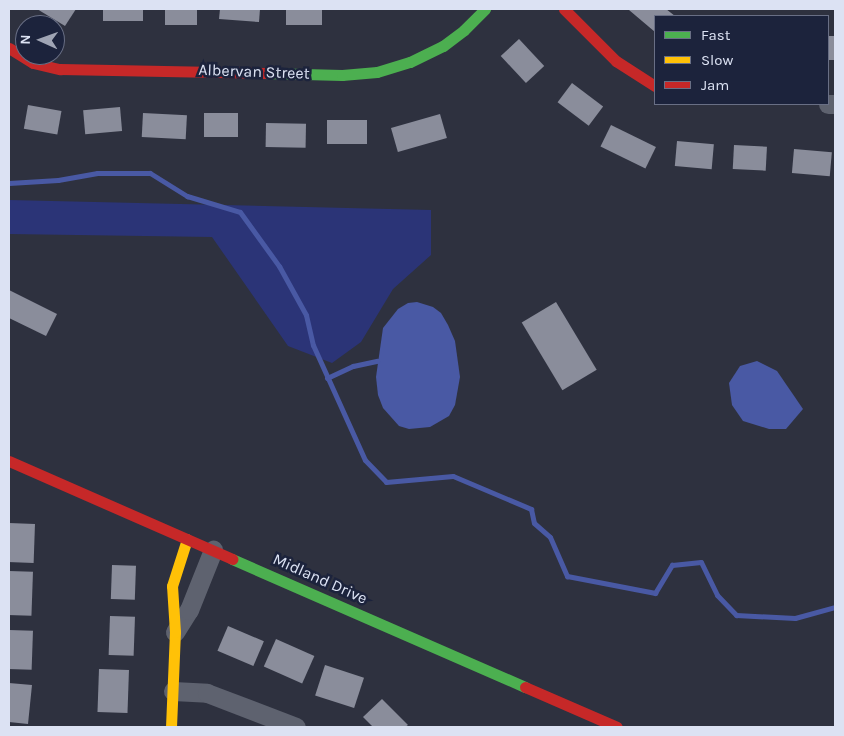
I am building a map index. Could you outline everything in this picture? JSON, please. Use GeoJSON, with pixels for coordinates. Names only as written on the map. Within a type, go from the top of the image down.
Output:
{"type":"FeatureCollection","features":[{"type":"Feature","properties":{"kind":"street","name":"Albervan Street"},"geometry":{"type":"LineString","coordinates":[[9,48],[33,63],[60,69],[342,75],[377,72],[410,62],[443,46],[464,30],[485,9]]}},
{"type":"Feature","properties":{"kind":"street"},"geometry":{"type":"LineString","coordinates":[[564,9],[616,61],[654,85]]}},
{"type":"Feature","properties":{"kind":"street","name":"Midland Drive"},"geometry":{"type":"LineString","coordinates":[[9,461],[617,727]]}},
{"type":"Feature","properties":{"kind":"street"},"geometry":{"type":"LineString","coordinates":[[171,727],[175,632],[172,586],[187,539]]}},
{"type":"Feature","properties":{"kind":"street"},"geometry":{"type":"LineString","coordinates":[[175,632],[189,610],[213,550]]}},
{"type":"Feature","properties":{"kind":"street"},"geometry":{"type":"LineString","coordinates":[[172,691],[207,693],[296,727]]}},
{"type":"Feature","properties":{"kind":"shaded area"},"geometry":{"type":"Polygon","coordinates":[[[9,200],[431,210],[431,255],[393,289],[361,342],[332,363],[288,346],[212,237],[9,234],[9,200]]]}},
{"type":"Feature","properties":{"kind":"water"},"geometry":{"type":"Polygon","coordinates":[[[417,302],[433,307],[441,313],[448,325],[455,341],[460,377],[455,405],[449,416],[430,427],[409,429],[399,426],[383,408],[378,395],[376,377],[383,328],[398,309],[408,303],[417,302]]]}},
{"type":"Feature","properties":{"kind":"water"},"geometry":{"type":"Polygon","coordinates":[[[757,361],[777,371],[803,409],[786,429],[769,429],[743,421],[732,405],[729,383],[740,366],[757,361]]]}},
{"type":"Feature","properties":{"kind":"building"},"geometry":{"type":"Polygon","coordinates":[[[37,9],[76,9],[65,26],[65,15],[47,15],[37,9]]]}},
{"type":"Feature","properties":{"kind":"building"},"geometry":{"type":"Polygon","coordinates":[[[103,9],[143,9],[143,21],[103,21],[103,9]]]}},
{"type":"Feature","properties":{"kind":"building"},"geometry":{"type":"Polygon","coordinates":[[[165,9],[197,9],[197,25],[165,25],[165,9]]]}},
{"type":"Feature","properties":{"kind":"building"},"geometry":{"type":"Polygon","coordinates":[[[220,9],[260,9],[259,22],[219,19],[220,9]]]}},
{"type":"Feature","properties":{"kind":"building"},"geometry":{"type":"Polygon","coordinates":[[[286,9],[322,9],[322,25],[286,25],[286,9]]]}},
{"type":"Feature","properties":{"kind":"building"},"geometry":{"type":"Polygon","coordinates":[[[666,9],[674,15],[654,15],[654,31],[629,10],[666,9]]]}},
{"type":"Feature","properties":{"kind":"building"},"geometry":{"type":"Polygon","coordinates":[[[829,36],[835,36],[835,60],[829,60],[829,36]]]}},
{"type":"Feature","properties":{"kind":"building"},"geometry":{"type":"Polygon","coordinates":[[[519,39],[544,66],[526,83],[501,56],[519,39]]]}},
{"type":"Feature","properties":{"kind":"building"},"geometry":{"type":"Polygon","coordinates":[[[572,83],[603,106],[589,126],[558,102],[572,83]]]}},
{"type":"Feature","properties":{"kind":"building"},"geometry":{"type":"Polygon","coordinates":[[[28,105],[61,111],[57,135],[24,129],[28,105]]]}},
{"type":"Feature","properties":{"kind":"building"},"geometry":{"type":"Polygon","coordinates":[[[120,107],[122,131],[85,134],[83,110],[120,107]]]}},
{"type":"Feature","properties":{"kind":"building"},"geometry":{"type":"Polygon","coordinates":[[[143,113],[187,115],[186,139],[142,137],[143,113]]]}},
{"type":"Feature","properties":{"kind":"building"},"geometry":{"type":"Polygon","coordinates":[[[204,113],[238,113],[238,137],[204,137],[204,113]]]}},
{"type":"Feature","properties":{"kind":"building"},"geometry":{"type":"Polygon","coordinates":[[[440,114],[447,138],[398,152],[391,128],[440,114]]]}},
{"type":"Feature","properties":{"kind":"building"},"geometry":{"type":"Polygon","coordinates":[[[327,120],[367,120],[367,144],[327,144],[327,120]]]}},
{"type":"Feature","properties":{"kind":"building"},"geometry":{"type":"Polygon","coordinates":[[[266,123],[306,124],[306,148],[266,147],[266,123]]]}},
{"type":"Feature","properties":{"kind":"building"},"geometry":{"type":"Polygon","coordinates":[[[611,125],[656,147],[645,168],[600,147],[611,125]]]}},
{"type":"Feature","properties":{"kind":"building"},"geometry":{"type":"Polygon","coordinates":[[[677,141],[714,144],[712,169],[675,166],[677,141]]]}},
{"type":"Feature","properties":{"kind":"building"},"geometry":{"type":"Polygon","coordinates":[[[734,145],[767,147],[766,171],[733,169],[734,145]]]}},
{"type":"Feature","properties":{"kind":"building"},"geometry":{"type":"Polygon","coordinates":[[[794,149],[832,152],[830,176],[792,173],[794,149]]]}},
{"type":"Feature","properties":{"kind":"building"},"geometry":{"type":"Polygon","coordinates":[[[9,290],[57,314],[46,336],[9,318],[9,290]]]}},
{"type":"Feature","properties":{"kind":"building"},"geometry":{"type":"Polygon","coordinates":[[[556,302],[597,370],[562,390],[522,323],[556,302]]]}},
{"type":"Feature","properties":{"kind":"building"},"geometry":{"type":"Polygon","coordinates":[[[9,523],[35,524],[34,563],[9,562],[9,523]]]}},
{"type":"Feature","properties":{"kind":"building"},"geometry":{"type":"Polygon","coordinates":[[[112,565],[136,566],[135,600],[111,599],[112,565]]]}},
{"type":"Feature","properties":{"kind":"building"},"geometry":{"type":"Polygon","coordinates":[[[9,571],[33,572],[31,616],[9,615],[9,571]]]}},
{"type":"Feature","properties":{"kind":"building"},"geometry":{"type":"Polygon","coordinates":[[[110,616],[135,617],[134,656],[109,655],[110,616]]]}},
{"type":"Feature","properties":{"kind":"building"},"geometry":{"type":"Polygon","coordinates":[[[228,626],[264,641],[253,666],[217,651],[228,626]]]}},
{"type":"Feature","properties":{"kind":"building"},"geometry":{"type":"Polygon","coordinates":[[[9,630],[33,631],[32,670],[9,669],[9,630]]]}},
{"type":"Feature","properties":{"kind":"building"},"geometry":{"type":"Polygon","coordinates":[[[276,639],[314,656],[302,683],[264,666],[276,639]]]}},
{"type":"Feature","properties":{"kind":"building"},"geometry":{"type":"Polygon","coordinates":[[[325,665],[364,678],[354,708],[315,695],[325,665]]]}},
{"type":"Feature","properties":{"kind":"building"},"geometry":{"type":"Polygon","coordinates":[[[99,669],[129,670],[127,713],[97,712],[99,669]]]}},
{"type":"Feature","properties":{"kind":"building"},"geometry":{"type":"Polygon","coordinates":[[[9,683],[32,685],[28,724],[9,722],[9,683]]]}},
{"type":"Feature","properties":{"kind":"building"},"geometry":{"type":"Polygon","coordinates":[[[382,699],[408,725],[405,727],[373,727],[363,717],[382,699]]]}},
{"type":"Feature","properties":{"kind":"waterway"},"geometry":{"type":"LineString","coordinates":[[9,183],[58,180],[97,173],[150,173],[187,196],[240,212],[279,266],[306,315],[313,345],[365,460],[386,482],[453,476],[531,509],[534,523],[550,537],[567,576],[655,593],[672,565],[701,562],[717,595],[736,615],[795,618],[835,607]]}},
{"type":"Feature","properties":{"kind":"waterway"},"geometry":{"type":"LineString","coordinates":[[327,378],[353,366],[377,361]]}},
{"type":"Feature","properties":{"kind":"traffic: fast"},"geometry":{"type":"LineString","coordinates":[[265,73],[342,75],[377,72],[410,62],[443,46],[464,30],[485,9]]}},
{"type":"Feature","properties":{"kind":"traffic: fast"},"geometry":{"type":"LineString","coordinates":[[232,559],[525,687]]}},
{"type":"Feature","properties":{"kind":"traffic: slow"},"geometry":{"type":"LineString","coordinates":[[171,727],[175,632],[172,586],[187,539]]}},
{"type":"Feature","properties":{"kind":"traffic: jam"},"geometry":{"type":"LineString","coordinates":[[564,9],[616,61],[654,85]]}},
{"type":"Feature","properties":{"kind":"traffic: jam"},"geometry":{"type":"LineString","coordinates":[[9,48],[33,63],[60,69],[265,73]]}},
{"type":"Feature","properties":{"kind":"traffic: jam"},"geometry":{"type":"LineString","coordinates":[[9,461],[232,559]]}},
{"type":"Feature","properties":{"kind":"traffic: jam"},"geometry":{"type":"LineString","coordinates":[[525,687],[617,727]]}}]}
